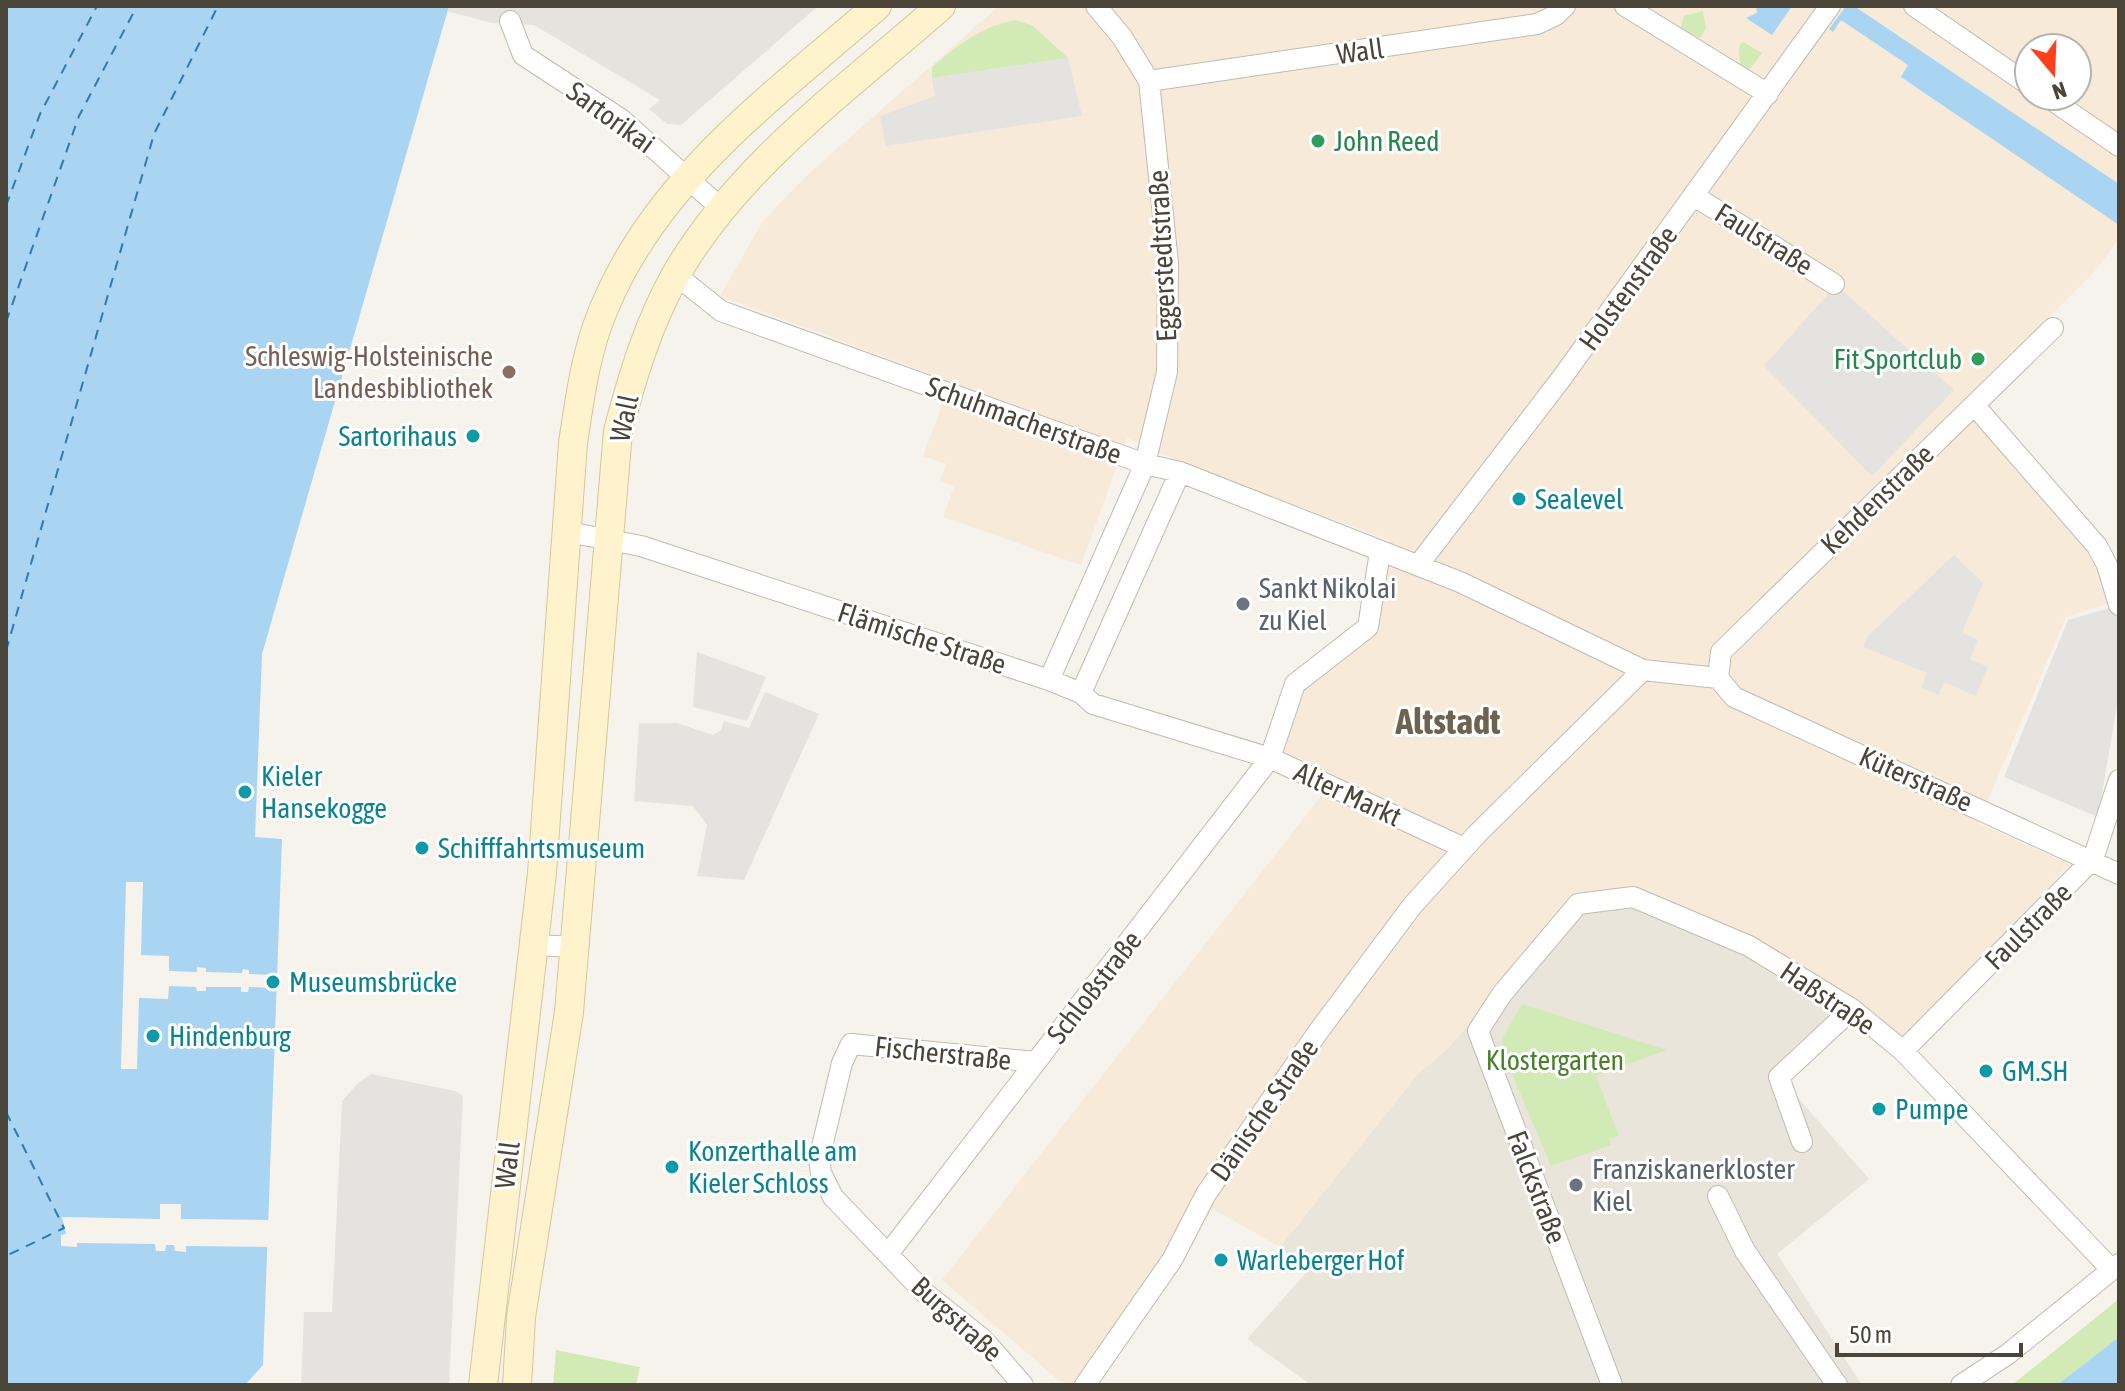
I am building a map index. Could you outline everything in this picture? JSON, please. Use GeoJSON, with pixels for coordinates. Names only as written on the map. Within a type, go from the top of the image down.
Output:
{"type":"FeatureCollection","features":[{"type":"Feature","properties":{"kind":"main road","name":"Wall"},"geometry":{"type":"LineString","coordinates":[[483,1385],[535,945],[575,427],[585,366],[603,309],[628,256],[686,176],[877,6]]}},
{"type":"Feature","properties":{"kind":"main road","name":"Wall"},"geometry":{"type":"LineString","coordinates":[[517,1385],[521,1317],[557,1103],[576,947],[618,431],[648,336],[676,275],[722,209],[777,150],[941,6]]}},
{"type":"Feature","properties":{"kind":"street","name":"Eggerstedtstraße"},"geometry":{"type":"LineString","coordinates":[[1080,6],[1132,54]]}},
{"type":"Feature","properties":{"kind":"street","name":"Eggerstedtstraße"},"geometry":{"type":"LineString","coordinates":[[1049,680],[1145,464],[1167,372],[1168,263],[1149,81],[1096,6]]}},
{"type":"Feature","properties":{"kind":"street","name":"Wall"},"geometry":{"type":"LineString","coordinates":[[1149,81],[1537,24],[1556,15],[1565,6]]}},
{"type":"Feature","properties":{"kind":"street"},"geometry":{"type":"LineString","coordinates":[[1625,6],[1768,94]]}},
{"type":"Feature","properties":{"kind":"street","name":"Holstenstraße"},"geometry":{"type":"LineString","coordinates":[[1419,564],[1561,379],[1830,6]]}},
{"type":"Feature","properties":{"kind":"street"},"geometry":{"type":"LineString","coordinates":[[1914,6],[2013,74]]}},
{"type":"Feature","properties":{"kind":"street","name":"Sartorikai"},"geometry":{"type":"LineString","coordinates":[[510,21],[523,55],[621,119],[722,209]]}},
{"type":"Feature","properties":{"kind":"street"},"geometry":{"type":"LineString","coordinates":[[2069,112],[2119,146]]}},
{"type":"Feature","properties":{"kind":"street","name":"Faulstraße"},"geometry":{"type":"LineString","coordinates":[[1694,196],[1834,284]]}},
{"type":"Feature","properties":{"kind":"street","name":"Schuhmacherstraße"},"geometry":{"type":"LineString","coordinates":[[676,275],[721,311],[1145,464],[1180,472],[1380,552]]}},
{"type":"Feature","properties":{"kind":"street","name":"Kehdenstraße"},"geometry":{"type":"LineString","coordinates":[[1718,678],[1721,652],[2053,328]]}},
{"type":"Feature","properties":{"kind":"street"},"geometry":{"type":"LineString","coordinates":[[1975,406],[2097,546],[2107,565],[2119,605]]}},
{"type":"Feature","properties":{"kind":"street"},"geometry":{"type":"LineString","coordinates":[[1081,693],[1180,472]]}},
{"type":"Feature","properties":{"kind":"street","name":"Flämische Straße"},"geometry":{"type":"LineString","coordinates":[[568,532],[608,539],[1049,680],[1081,693],[1093,704],[1270,758]]}},
{"type":"Feature","properties":{"kind":"street"},"geometry":{"type":"LineString","coordinates":[[1380,552],[1419,564],[1643,670],[1718,678]]}},
{"type":"Feature","properties":{"kind":"street","name":"Alter Markt"},"geometry":{"type":"LineString","coordinates":[[1380,552],[1368,627],[1295,684],[1270,758],[1464,848]]}},
{"type":"Feature","properties":{"kind":"street"},"geometry":{"type":"LineString","coordinates":[[1464,848],[1643,670]]}},
{"type":"Feature","properties":{"kind":"street","name":"Küterstraße"},"geometry":{"type":"LineString","coordinates":[[1718,678],[1734,697],[2093,859],[2119,874]]}},
{"type":"Feature","properties":{"kind":"street","name":"Schloßstraße"},"geometry":{"type":"LineString","coordinates":[[888,1254],[1270,758]]}},
{"type":"Feature","properties":{"kind":"street","name":"Faulstraße"},"geometry":{"type":"LineString","coordinates":[[1903,1051],[2093,859],[2119,780]]}},
{"type":"Feature","properties":{"kind":"street","name":"Dänische Straße"},"geometry":{"type":"LineString","coordinates":[[1085,1385],[1172,1260],[1199,1204],[1318,1032],[1412,906],[1464,848]]}},
{"type":"Feature","properties":{"kind":"street","name":"Haßstraße"},"geometry":{"type":"LineString","coordinates":[[1502,994],[1578,904],[1633,897],[1749,946],[1852,1009],[1903,1051],[2116,1267]]}},
{"type":"Feature","properties":{"kind":"street"},"geometry":{"type":"LineString","coordinates":[[535,945],[576,947]]}},
{"type":"Feature","properties":{"kind":"street","name":"Falckstraße"},"geometry":{"type":"LineString","coordinates":[[1502,994],[1478,1031],[1612,1385]]}},
{"type":"Feature","properties":{"kind":"street"},"geometry":{"type":"LineString","coordinates":[[1802,1142],[1779,1077],[1852,1009]]}},
{"type":"Feature","properties":{"kind":"street","name":"Fischerstraße"},"geometry":{"type":"LineString","coordinates":[[851,1044],[1036,1062]]}},
{"type":"Feature","properties":{"kind":"street","name":"Burgstraße"},"geometry":{"type":"LineString","coordinates":[[851,1044],[842,1063],[819,1159],[821,1173],[833,1197],[925,1293],[983,1339],[1023,1385]]}},
{"type":"Feature","properties":{"kind":"street"},"geometry":{"type":"LineString","coordinates":[[1718,1196],[1745,1251],[1837,1385]]}},
{"type":"Feature","properties":{"kind":"street"},"geometry":{"type":"LineString","coordinates":[[1961,1385],[2008,1354],[2116,1267]]}},
{"type":"Feature","properties":{"kind":"shaded area"},"geometry":{"type":"Polygon","coordinates":[[[449,6],[818,6],[681,125],[667,124],[649,109],[660,100],[534,25],[492,23],[447,11],[449,6]]]}},
{"type":"Feature","properties":{"kind":"shaded area"},"geometry":{"type":"Polygon","coordinates":[[[999,6],[2119,6],[2119,239],[2094,272],[1961,405],[2056,503],[2099,564],[2110,603],[2066,617],[1978,823],[2069,864],[1903,1051],[1852,1009],[1633,897],[1578,904],[1448,1048],[1416,1076],[1280,1247],[1213,1209],[1099,1385],[1068,1385],[1057,1379],[942,1280],[1322,795],[1283,753],[1300,690],[1372,632],[1389,540],[1193,467],[1127,438],[1081,565],[943,517],[954,487],[940,481],[946,464],[923,456],[941,408],[945,379],[720,296],[763,221],[806,176],[999,6]]]}},
{"type":"Feature","properties":{"kind":"shaded area"},"geometry":{"type":"Polygon","coordinates":[[[1068,58],[1082,116],[886,146],[880,116],[935,96],[932,78],[1068,58]]]}},
{"type":"Feature","properties":{"kind":"shaded area"},"geometry":{"type":"Polygon","coordinates":[[[1836,285],[1954,390],[1872,476],[1764,366],[1836,285]]]}},
{"type":"Feature","properties":{"kind":"shaded area"},"geometry":{"type":"Polygon","coordinates":[[[1954,555],[1983,583],[1962,633],[1978,640],[1970,659],[1988,667],[1976,696],[1944,682],[1938,695],[1921,687],[1927,673],[1863,647],[1868,636],[1954,555]]]}},
{"type":"Feature","properties":{"kind":"shaded area"},"geometry":{"type":"Polygon","coordinates":[[[2113,607],[2119,620],[2119,694],[2098,817],[2004,777],[2068,620],[2113,607]]]}},
{"type":"Feature","properties":{"kind":"shaded area"},"geometry":{"type":"Polygon","coordinates":[[[697,652],[766,677],[747,721],[693,707],[697,652]]]}},
{"type":"Feature","properties":{"kind":"shaded area"},"geometry":{"type":"Polygon","coordinates":[[[765,692],[819,714],[744,880],[697,876],[707,825],[693,806],[634,801],[639,723],[677,723],[713,735],[721,730],[724,721],[749,728],[765,692]]]}},
{"type":"Feature","properties":{"kind":"shaded area"},"geometry":{"type":"Polygon","coordinates":[[[1633,897],[1852,1009],[1780,1077],[1869,1179],[1777,1254],[1862,1385],[1311,1385],[1247,1339],[1306,1273],[1280,1247],[1416,1076],[1448,1048],[1578,904],[1633,897]]]}},
{"type":"Feature","properties":{"kind":"shaded area"},"geometry":{"type":"Polygon","coordinates":[[[371,1074],[455,1091],[463,1096],[449,1385],[301,1385],[304,1312],[332,1312],[342,1101],[371,1074]]]}},
{"type":"Feature","properties":{"kind":"green space"},"geometry":{"type":"Polygon","coordinates":[[[1703,11],[1706,29],[1700,38],[1680,29],[1684,16],[1703,11]]]}},
{"type":"Feature","properties":{"kind":"green space"},"geometry":{"type":"Polygon","coordinates":[[[1015,20],[1033,26],[1068,58],[932,78],[932,67],[961,44],[991,27],[1015,20]]]}},
{"type":"Feature","properties":{"kind":"green space"},"geometry":{"type":"Polygon","coordinates":[[[1743,42],[1762,53],[1748,71],[1740,67],[1739,46],[1743,42]]]}},
{"type":"Feature","properties":{"kind":"green space","name":"Klostergarten"},"geometry":{"type":"Polygon","coordinates":[[[1522,1004],[1667,1050],[1596,1076],[1619,1136],[1609,1139],[1611,1145],[1551,1166],[1504,1055],[1502,1039],[1522,1004]]]}},
{"type":"Feature","properties":{"kind":"green space"},"geometry":{"type":"Polygon","coordinates":[[[2119,1299],[2119,1337],[2057,1385],[2012,1385],[2119,1299]]]}},
{"type":"Feature","properties":{"kind":"green space"},"geometry":{"type":"Polygon","coordinates":[[[556,1350],[640,1367],[636,1385],[553,1385],[556,1350]]]}},
{"type":"Feature","properties":{"kind":"water"},"geometry":{"type":"Polygon","coordinates":[[[6,6],[449,6],[262,654],[255,837],[282,839],[263,1365],[245,1385],[6,1385],[6,6]]]}},
{"type":"Feature","properties":{"kind":"water"},"geometry":{"type":"Polygon","coordinates":[[[1756,6],[1792,6],[1772,35],[1746,18],[1757,13],[1756,6]]]}},
{"type":"Feature","properties":{"kind":"water"},"geometry":{"type":"Polygon","coordinates":[[[1846,6],[1854,6],[2119,184],[2119,225],[1901,77],[1908,65],[1841,20],[1833,32],[1829,29],[1846,6]]]}},
{"type":"Feature","properties":{"kind":"water"},"geometry":{"type":"Polygon","coordinates":[[[2119,1337],[2119,1385],[2057,1385],[2119,1337]]]}},
{"type":"Feature","properties":{"kind":"pier"},"geometry":{"type":"Polygon","coordinates":[[[126,882],[143,882],[141,955],[169,956],[169,971],[197,972],[197,967],[206,968],[206,972],[242,973],[243,969],[249,970],[249,974],[278,975],[278,988],[249,987],[248,992],[241,992],[241,987],[206,987],[206,991],[197,991],[196,987],[169,986],[168,999],[139,998],[137,1069],[121,1069],[126,882]]]}},
{"type":"Feature","properties":{"kind":"pier"},"geometry":{"type":"Polygon","coordinates":[[[160,1204],[181,1204],[181,1219],[270,1220],[269,1247],[186,1246],[186,1252],[175,1251],[174,1245],[166,1245],[165,1251],[156,1251],[155,1244],[77,1243],[77,1247],[61,1246],[61,1235],[66,1234],[62,1217],[160,1219],[160,1204]]]}},
{"type":"Feature","properties":{"kind":"ferry route"},"geometry":{"type":"LineString","coordinates":[[6,206],[40,114],[97,6]]}},
{"type":"Feature","properties":{"kind":"ferry route"},"geometry":{"type":"LineString","coordinates":[[6,322],[79,116],[137,6]]}},
{"type":"Feature","properties":{"kind":"ferry route"},"geometry":{"type":"LineString","coordinates":[[6,651],[154,134],[218,6]]}},
{"type":"Feature","properties":{"kind":"ferry route"},"geometry":{"type":"LineString","coordinates":[[6,1112],[64,1228],[6,1256]]}},
{"type":"Feature","properties":{"kind":"place","name":"John Reed"},"geometry":{"type":"Point","coordinates":[1318,141]}},
{"type":"Feature","properties":{"kind":"place","name":"Fit Sportclub"},"geometry":{"type":"Point","coordinates":[1978,359]}},
{"type":"Feature","properties":{"kind":"place","name":"Schleswig-Holsteinische Landesbibliothek"},"geometry":{"type":"Point","coordinates":[509,372]}},
{"type":"Feature","properties":{"kind":"place","name":"Sartorihaus"},"geometry":{"type":"Point","coordinates":[473,436]}},
{"type":"Feature","properties":{"kind":"place","name":"Sealevel"},"geometry":{"type":"Point","coordinates":[1519,499]}},
{"type":"Feature","properties":{"kind":"place","name":"Sankt Nikolai zu Kiel"},"geometry":{"type":"Point","coordinates":[1243,604]}},
{"type":"Feature","properties":{"kind":"place","name":"Kieler Hansekogge"},"geometry":{"type":"Point","coordinates":[245,792]}},
{"type":"Feature","properties":{"kind":"place","name":"Schifffahrtsmuseum"},"geometry":{"type":"Point","coordinates":[422,848]}},
{"type":"Feature","properties":{"kind":"place","name":"Museumsbrücke"},"geometry":{"type":"Point","coordinates":[273,982]}},
{"type":"Feature","properties":{"kind":"place","name":"Hindenburg"},"geometry":{"type":"Point","coordinates":[153,1036]}},
{"type":"Feature","properties":{"kind":"place","name":"GM.SH"},"geometry":{"type":"Point","coordinates":[1986,1071]}},
{"type":"Feature","properties":{"kind":"place","name":"Pumpe"},"geometry":{"type":"Point","coordinates":[1879,1109]}},
{"type":"Feature","properties":{"kind":"place","name":"Konzerthalle am Kieler Schloss"},"geometry":{"type":"Point","coordinates":[672,1167]}},
{"type":"Feature","properties":{"kind":"place","name":"Franziskanerkloster Kiel"},"geometry":{"type":"Point","coordinates":[1576,1185]}},
{"type":"Feature","properties":{"kind":"place","name":"Warleberger Hof"},"geometry":{"type":"Point","coordinates":[1221,1260]}},
{"type":"Feature","properties":{"kind":"district","name":"Altstadt"},"geometry":{"type":"Point","coordinates":[1448,721]}}]}
